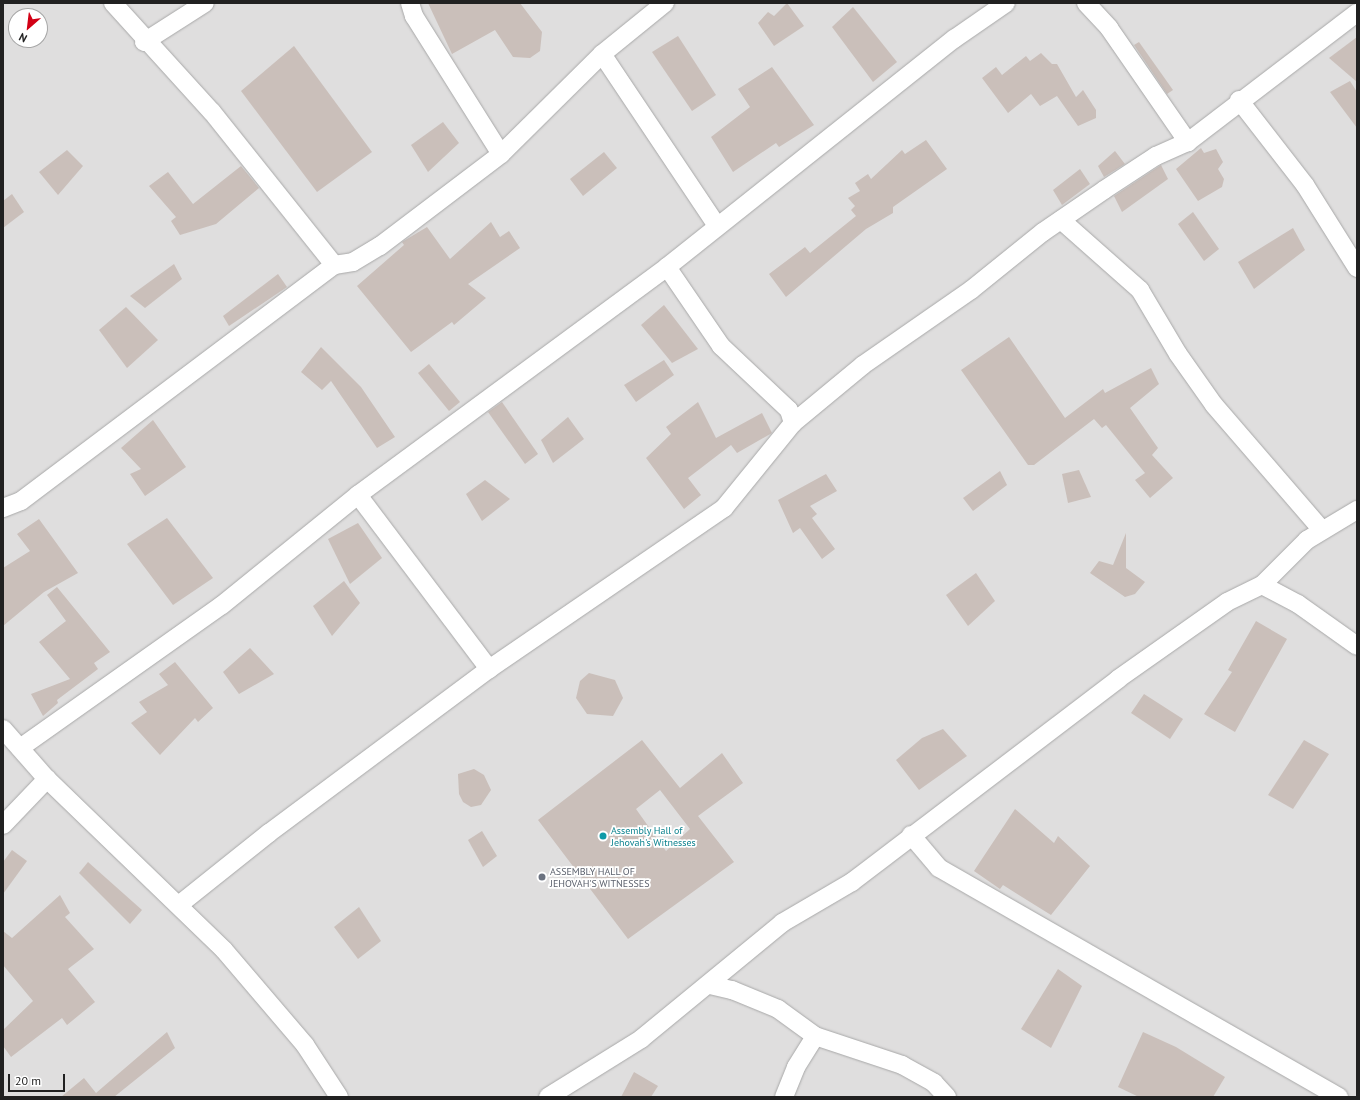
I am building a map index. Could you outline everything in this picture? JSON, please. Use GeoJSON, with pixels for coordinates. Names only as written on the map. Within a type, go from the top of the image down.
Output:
{"type":"FeatureCollection","features":[{"type":"Feature","properties":{"kind":"street"},"geometry":{"type":"LineString","coordinates":[[113,3],[144,42],[212,112],[334,265]]}},
{"type":"Feature","properties":{"kind":"street"},"geometry":{"type":"LineString","coordinates":[[144,42],[205,3]]}},
{"type":"Feature","properties":{"kind":"street"},"geometry":{"type":"LineString","coordinates":[[410,3],[414,16],[501,154]]}},
{"type":"Feature","properties":{"kind":"street"},"geometry":{"type":"LineString","coordinates":[[3,508],[21,501],[334,265],[353,262],[380,246],[501,154],[602,54],[665,3]]}},
{"type":"Feature","properties":{"kind":"street"},"geometry":{"type":"LineString","coordinates":[[20,748],[222,605],[358,495],[667,268],[717,226],[954,39],[1006,3]]}},
{"type":"Feature","properties":{"kind":"street"},"geometry":{"type":"LineString","coordinates":[[1086,3],[1109,28],[1188,142]]}},
{"type":"Feature","properties":{"kind":"street"},"geometry":{"type":"LineString","coordinates":[[180,904],[269,833],[489,669],[724,508],[793,423],[863,365],[971,290],[1061,220],[1156,156],[1188,142],[1239,100],[1357,12]]}},
{"type":"Feature","properties":{"kind":"street"},"geometry":{"type":"LineString","coordinates":[[602,54],[717,226]]}},
{"type":"Feature","properties":{"kind":"street"},"geometry":{"type":"LineString","coordinates":[[1239,100],[1305,185],[1357,268]]}},
{"type":"Feature","properties":{"kind":"street"},"geometry":{"type":"LineString","coordinates":[[1061,220],[1140,290],[1178,354],[1214,405],[1322,530]]}},
{"type":"Feature","properties":{"kind":"street"},"geometry":{"type":"LineString","coordinates":[[667,268],[721,346],[789,410],[793,423]]}},
{"type":"Feature","properties":{"kind":"street"},"geometry":{"type":"LineString","coordinates":[[358,495],[489,669]]}},
{"type":"Feature","properties":{"kind":"street"},"geometry":{"type":"LineString","coordinates":[[548,1097],[641,1039],[710,985],[782,923],[852,882],[911,835],[1118,680],[1227,602],[1262,586],[1307,540],[1357,510]]}},
{"type":"Feature","properties":{"kind":"street"},"geometry":{"type":"LineString","coordinates":[[1262,586],[1298,604],[1357,646]]}},
{"type":"Feature","properties":{"kind":"street"},"geometry":{"type":"LineString","coordinates":[[3,729],[47,779],[180,904],[305,1045],[339,1097]]}},
{"type":"Feature","properties":{"kind":"street"},"geometry":{"type":"LineString","coordinates":[[3,825],[47,779]]}},
{"type":"Feature","properties":{"kind":"street"},"geometry":{"type":"LineString","coordinates":[[911,835],[939,868],[1339,1097]]}},
{"type":"Feature","properties":{"kind":"street"},"geometry":{"type":"LineString","coordinates":[[710,985],[732,990],[778,1008],[815,1036],[902,1065],[934,1083],[948,1097]]}},
{"type":"Feature","properties":{"kind":"street"},"geometry":{"type":"LineString","coordinates":[[784,1097],[796,1067],[815,1036]]}},
{"type":"Feature","properties":{"kind":"shaded area"},"geometry":{"type":"Polygon","coordinates":[[[3,3],[1357,3],[1357,1097],[3,1097],[3,3]]]}},
{"type":"Feature","properties":{"kind":"building"},"geometry":{"type":"Polygon","coordinates":[[[428,3],[520,3],[542,32],[540,51],[530,58],[513,57],[495,30],[452,54],[428,3]]]}},
{"type":"Feature","properties":{"kind":"building"},"geometry":{"type":"Polygon","coordinates":[[[787,3],[804,26],[774,46],[758,23],[768,12],[774,16],[787,3]]]}},
{"type":"Feature","properties":{"kind":"building"},"geometry":{"type":"Polygon","coordinates":[[[853,7],[897,62],[873,82],[832,27],[853,7]]]}},
{"type":"Feature","properties":{"kind":"building"},"geometry":{"type":"Polygon","coordinates":[[[678,36],[716,95],[692,111],[652,52],[678,36]]]}},
{"type":"Feature","properties":{"kind":"building"},"geometry":{"type":"Polygon","coordinates":[[[1357,37],[1357,82],[1329,58],[1357,37]]]}},
{"type":"Feature","properties":{"kind":"building"},"geometry":{"type":"Polygon","coordinates":[[[1139,42],[1173,90],[1167,94],[1134,45],[1139,42]]]}},
{"type":"Feature","properties":{"kind":"building"},"geometry":{"type":"Polygon","coordinates":[[[294,46],[372,152],[317,192],[241,91],[294,46]]]}},
{"type":"Feature","properties":{"kind":"building"},"geometry":{"type":"Polygon","coordinates":[[[1041,53],[1052,64],[1057,64],[1076,97],[1083,90],[1096,110],[1096,118],[1078,126],[1057,96],[1040,106],[1031,94],[1008,113],[982,78],[996,67],[1002,75],[1026,56],[1030,61],[1041,53]]]}},
{"type":"Feature","properties":{"kind":"building"},"geometry":{"type":"Polygon","coordinates":[[[772,67],[814,125],[779,147],[776,143],[733,172],[711,137],[750,107],[738,89],[772,67]]]}},
{"type":"Feature","properties":{"kind":"building"},"geometry":{"type":"Polygon","coordinates":[[[1350,81],[1357,92],[1357,128],[1330,92],[1350,81]]]}},
{"type":"Feature","properties":{"kind":"building"},"geometry":{"type":"Polygon","coordinates":[[[443,122],[459,143],[428,172],[411,145],[443,122]]]}},
{"type":"Feature","properties":{"kind":"building"},"geometry":{"type":"Polygon","coordinates":[[[926,140],[947,169],[893,207],[893,213],[866,229],[786,297],[769,274],[805,247],[810,253],[856,216],[851,210],[855,206],[848,198],[860,191],[855,183],[868,174],[871,179],[902,150],[905,154],[926,140]]]}},
{"type":"Feature","properties":{"kind":"building"},"geometry":{"type":"Polygon","coordinates":[[[1201,148],[1204,153],[1216,149],[1223,162],[1218,169],[1224,179],[1222,187],[1198,201],[1176,169],[1201,148]]]}},
{"type":"Feature","properties":{"kind":"building"},"geometry":{"type":"Polygon","coordinates":[[[67,150],[83,166],[58,195],[39,172],[67,150]]]}},
{"type":"Feature","properties":{"kind":"building"},"geometry":{"type":"Polygon","coordinates":[[[1115,151],[1125,164],[1104,177],[1098,166],[1115,151]]]}},
{"type":"Feature","properties":{"kind":"building"},"geometry":{"type":"Polygon","coordinates":[[[604,152],[617,168],[583,196],[570,179],[604,152]]]}},
{"type":"Feature","properties":{"kind":"building"},"geometry":{"type":"Polygon","coordinates":[[[1161,165],[1168,179],[1122,212],[1114,196],[1161,165]]]}},
{"type":"Feature","properties":{"kind":"building"},"geometry":{"type":"Polygon","coordinates":[[[241,166],[259,188],[216,224],[180,235],[171,221],[176,217],[149,186],[168,172],[193,204],[241,166]]]}},
{"type":"Feature","properties":{"kind":"building"},"geometry":{"type":"Polygon","coordinates":[[[1080,169],[1090,184],[1062,205],[1053,190],[1080,169]]]}},
{"type":"Feature","properties":{"kind":"building"},"geometry":{"type":"Polygon","coordinates":[[[12,194],[24,212],[3,228],[3,201],[12,194]]]}},
{"type":"Feature","properties":{"kind":"building"},"geometry":{"type":"Polygon","coordinates":[[[1193,212],[1219,249],[1204,261],[1178,224],[1193,212]]]}},
{"type":"Feature","properties":{"kind":"building"},"geometry":{"type":"Polygon","coordinates":[[[491,222],[500,237],[509,231],[520,248],[468,284],[486,298],[454,325],[452,322],[411,352],[357,286],[404,245],[402,242],[427,227],[450,259],[491,222]]]}},
{"type":"Feature","properties":{"kind":"building"},"geometry":{"type":"Polygon","coordinates":[[[1293,228],[1305,250],[1254,289],[1238,262],[1293,228]]]}},
{"type":"Feature","properties":{"kind":"building"},"geometry":{"type":"Polygon","coordinates":[[[174,264],[182,279],[145,308],[130,296],[174,264]]]}},
{"type":"Feature","properties":{"kind":"building"},"geometry":{"type":"Polygon","coordinates":[[[278,274],[287,287],[229,326],[223,316],[278,274]]]}},
{"type":"Feature","properties":{"kind":"building"},"geometry":{"type":"Polygon","coordinates":[[[664,305],[698,349],[672,363],[641,325],[664,305]]]}},
{"type":"Feature","properties":{"kind":"building"},"geometry":{"type":"Polygon","coordinates":[[[126,307],[158,340],[127,368],[99,330],[126,307]]]}},
{"type":"Feature","properties":{"kind":"building"},"geometry":{"type":"Polygon","coordinates":[[[1009,337],[1065,418],[1103,389],[1105,393],[1151,368],[1159,384],[1130,408],[1158,448],[1152,455],[1173,478],[1150,498],[1135,480],[1145,473],[1106,425],[1102,428],[1094,419],[1034,465],[1028,465],[961,370],[1009,337]]]}},
{"type":"Feature","properties":{"kind":"building"},"geometry":{"type":"Polygon","coordinates":[[[321,347],[361,387],[395,437],[377,448],[331,381],[322,390],[301,372],[321,347]]]}},
{"type":"Feature","properties":{"kind":"building"},"geometry":{"type":"Polygon","coordinates":[[[664,360],[674,375],[636,402],[624,385],[664,360]]]}},
{"type":"Feature","properties":{"kind":"building"},"geometry":{"type":"Polygon","coordinates":[[[429,364],[460,402],[449,411],[418,373],[429,364]]]}},
{"type":"Feature","properties":{"kind":"building"},"geometry":{"type":"Polygon","coordinates":[[[502,402],[538,454],[525,464],[488,412],[502,402]]]}},
{"type":"Feature","properties":{"kind":"building"},"geometry":{"type":"Polygon","coordinates":[[[698,402],[716,438],[762,413],[772,433],[737,453],[731,445],[688,478],[701,495],[684,509],[646,458],[671,434],[666,427],[698,402]]]}},
{"type":"Feature","properties":{"kind":"building"},"geometry":{"type":"Polygon","coordinates":[[[568,417],[584,439],[553,463],[541,440],[568,417]]]}},
{"type":"Feature","properties":{"kind":"building"},"geometry":{"type":"Polygon","coordinates":[[[153,420],[186,467],[145,496],[130,474],[141,469],[121,448],[153,420]]]}},
{"type":"Feature","properties":{"kind":"building"},"geometry":{"type":"Polygon","coordinates":[[[1079,470],[1091,497],[1068,503],[1062,474],[1079,470]]]}},
{"type":"Feature","properties":{"kind":"building"},"geometry":{"type":"Polygon","coordinates":[[[1000,471],[1007,485],[973,511],[963,498],[1000,471]]]}},
{"type":"Feature","properties":{"kind":"building"},"geometry":{"type":"Polygon","coordinates":[[[826,474],[837,491],[810,506],[817,514],[812,518],[835,549],[822,559],[800,528],[793,533],[778,500],[826,474]]]}},
{"type":"Feature","properties":{"kind":"building"},"geometry":{"type":"Polygon","coordinates":[[[485,480],[510,499],[482,521],[466,494],[485,480]]]}},
{"type":"Feature","properties":{"kind":"building"},"geometry":{"type":"Polygon","coordinates":[[[167,518],[213,578],[173,605],[127,544],[167,518]]]}},
{"type":"Feature","properties":{"kind":"building"},"geometry":{"type":"Polygon","coordinates":[[[39,519],[78,573],[44,592],[3,626],[3,568],[30,551],[17,534],[39,519]]]}},
{"type":"Feature","properties":{"kind":"building"},"geometry":{"type":"Polygon","coordinates":[[[358,523],[382,558],[350,584],[328,539],[358,523]]]}},
{"type":"Feature","properties":{"kind":"building"},"geometry":{"type":"Polygon","coordinates":[[[1126,533],[1126,568],[1145,582],[1135,594],[1125,597],[1090,573],[1099,561],[1113,565],[1126,533]]]}},
{"type":"Feature","properties":{"kind":"building"},"geometry":{"type":"Polygon","coordinates":[[[976,573],[995,601],[968,626],[946,595],[976,573]]]}},
{"type":"Feature","properties":{"kind":"building"},"geometry":{"type":"Polygon","coordinates":[[[344,581],[360,603],[332,636],[313,606],[344,581]]]}},
{"type":"Feature","properties":{"kind":"building"},"geometry":{"type":"Polygon","coordinates":[[[57,587],[110,652],[94,663],[98,669],[57,700],[58,703],[43,716],[31,694],[70,679],[39,642],[66,621],[47,595],[57,587]]]}},
{"type":"Feature","properties":{"kind":"building"},"geometry":{"type":"Polygon","coordinates":[[[1256,621],[1287,639],[1235,732],[1204,714],[1232,672],[1228,670],[1256,621]]]}},
{"type":"Feature","properties":{"kind":"building"},"geometry":{"type":"Polygon","coordinates":[[[250,648],[274,674],[239,694],[223,672],[250,648]]]}},
{"type":"Feature","properties":{"kind":"building"},"geometry":{"type":"Polygon","coordinates":[[[175,662],[213,708],[198,722],[195,718],[160,755],[131,723],[147,712],[139,702],[168,685],[159,674],[175,662]]]}},
{"type":"Feature","properties":{"kind":"building"},"geometry":{"type":"Polygon","coordinates":[[[589,673],[615,680],[623,698],[613,716],[587,714],[576,698],[580,681],[589,673]]]}},
{"type":"Feature","properties":{"kind":"building"},"geometry":{"type":"Polygon","coordinates":[[[1144,694],[1183,719],[1170,739],[1131,713],[1144,694]]]}},
{"type":"Feature","properties":{"kind":"building"},"geometry":{"type":"Polygon","coordinates":[[[943,729],[967,756],[919,790],[896,760],[922,738],[943,729]]]}},
{"type":"Feature","properties":{"kind":"building","name":"Assembly Hall of Jehovah's Witnesses"},"geometry":{"type":"Polygon","coordinates":[[[642,740],[680,788],[722,753],[743,783],[698,816],[734,862],[628,939],[538,820],[642,740]],[[660,790],[636,809],[666,851],[690,829],[660,790]]]}},
{"type":"Feature","properties":{"kind":"building"},"geometry":{"type":"Polygon","coordinates":[[[1304,740],[1329,754],[1293,809],[1268,795],[1304,740]]]}},
{"type":"Feature","properties":{"kind":"building"},"geometry":{"type":"Polygon","coordinates":[[[474,769],[484,775],[491,790],[481,805],[471,807],[463,802],[459,794],[458,774],[474,769]]]}},
{"type":"Feature","properties":{"kind":"building"},"geometry":{"type":"Polygon","coordinates":[[[1015,809],[1054,843],[1058,836],[1090,866],[1051,915],[1003,885],[1000,889],[974,871],[1015,809]]]}},
{"type":"Feature","properties":{"kind":"building"},"geometry":{"type":"Polygon","coordinates":[[[482,831],[497,856],[483,867],[468,840],[482,831]]]}},
{"type":"Feature","properties":{"kind":"building"},"geometry":{"type":"Polygon","coordinates":[[[12,850],[27,861],[3,894],[3,862],[12,850]]]}},
{"type":"Feature","properties":{"kind":"building"},"geometry":{"type":"Polygon","coordinates":[[[88,862],[142,910],[130,924],[79,873],[88,862]]]}},
{"type":"Feature","properties":{"kind":"building"},"geometry":{"type":"Polygon","coordinates":[[[60,895],[70,913],[65,917],[94,949],[68,969],[95,1002],[67,1025],[62,1018],[11,1057],[3,1046],[3,1030],[33,1001],[3,965],[3,931],[12,938],[60,895]]]}},
{"type":"Feature","properties":{"kind":"building"},"geometry":{"type":"Polygon","coordinates":[[[359,907],[381,941],[358,959],[334,927],[359,907]]]}},
{"type":"Feature","properties":{"kind":"building"},"geometry":{"type":"Polygon","coordinates":[[[1058,969],[1082,986],[1051,1048],[1021,1029],[1058,969]]]}},
{"type":"Feature","properties":{"kind":"building"},"geometry":{"type":"Polygon","coordinates":[[[167,1032],[175,1048],[114,1097],[61,1097],[84,1078],[96,1093],[167,1032]]]}},
{"type":"Feature","properties":{"kind":"building"},"geometry":{"type":"Polygon","coordinates":[[[1143,1032],[1176,1047],[1225,1077],[1213,1097],[1139,1097],[1118,1087],[1143,1032]]]}},
{"type":"Feature","properties":{"kind":"building"},"geometry":{"type":"Polygon","coordinates":[[[634,1072],[658,1086],[651,1097],[621,1097],[634,1072]]]}},
{"type":"Feature","properties":{"kind":"place","name":"Assembly Hall of Jehovah's Witnesses"},"geometry":{"type":"Point","coordinates":[603,836]}},
{"type":"Feature","properties":{"kind":"place","name":"ASSEMBLY HALL OF JEHOVAH'S WITNESSES"},"geometry":{"type":"Point","coordinates":[542,877]}}]}
